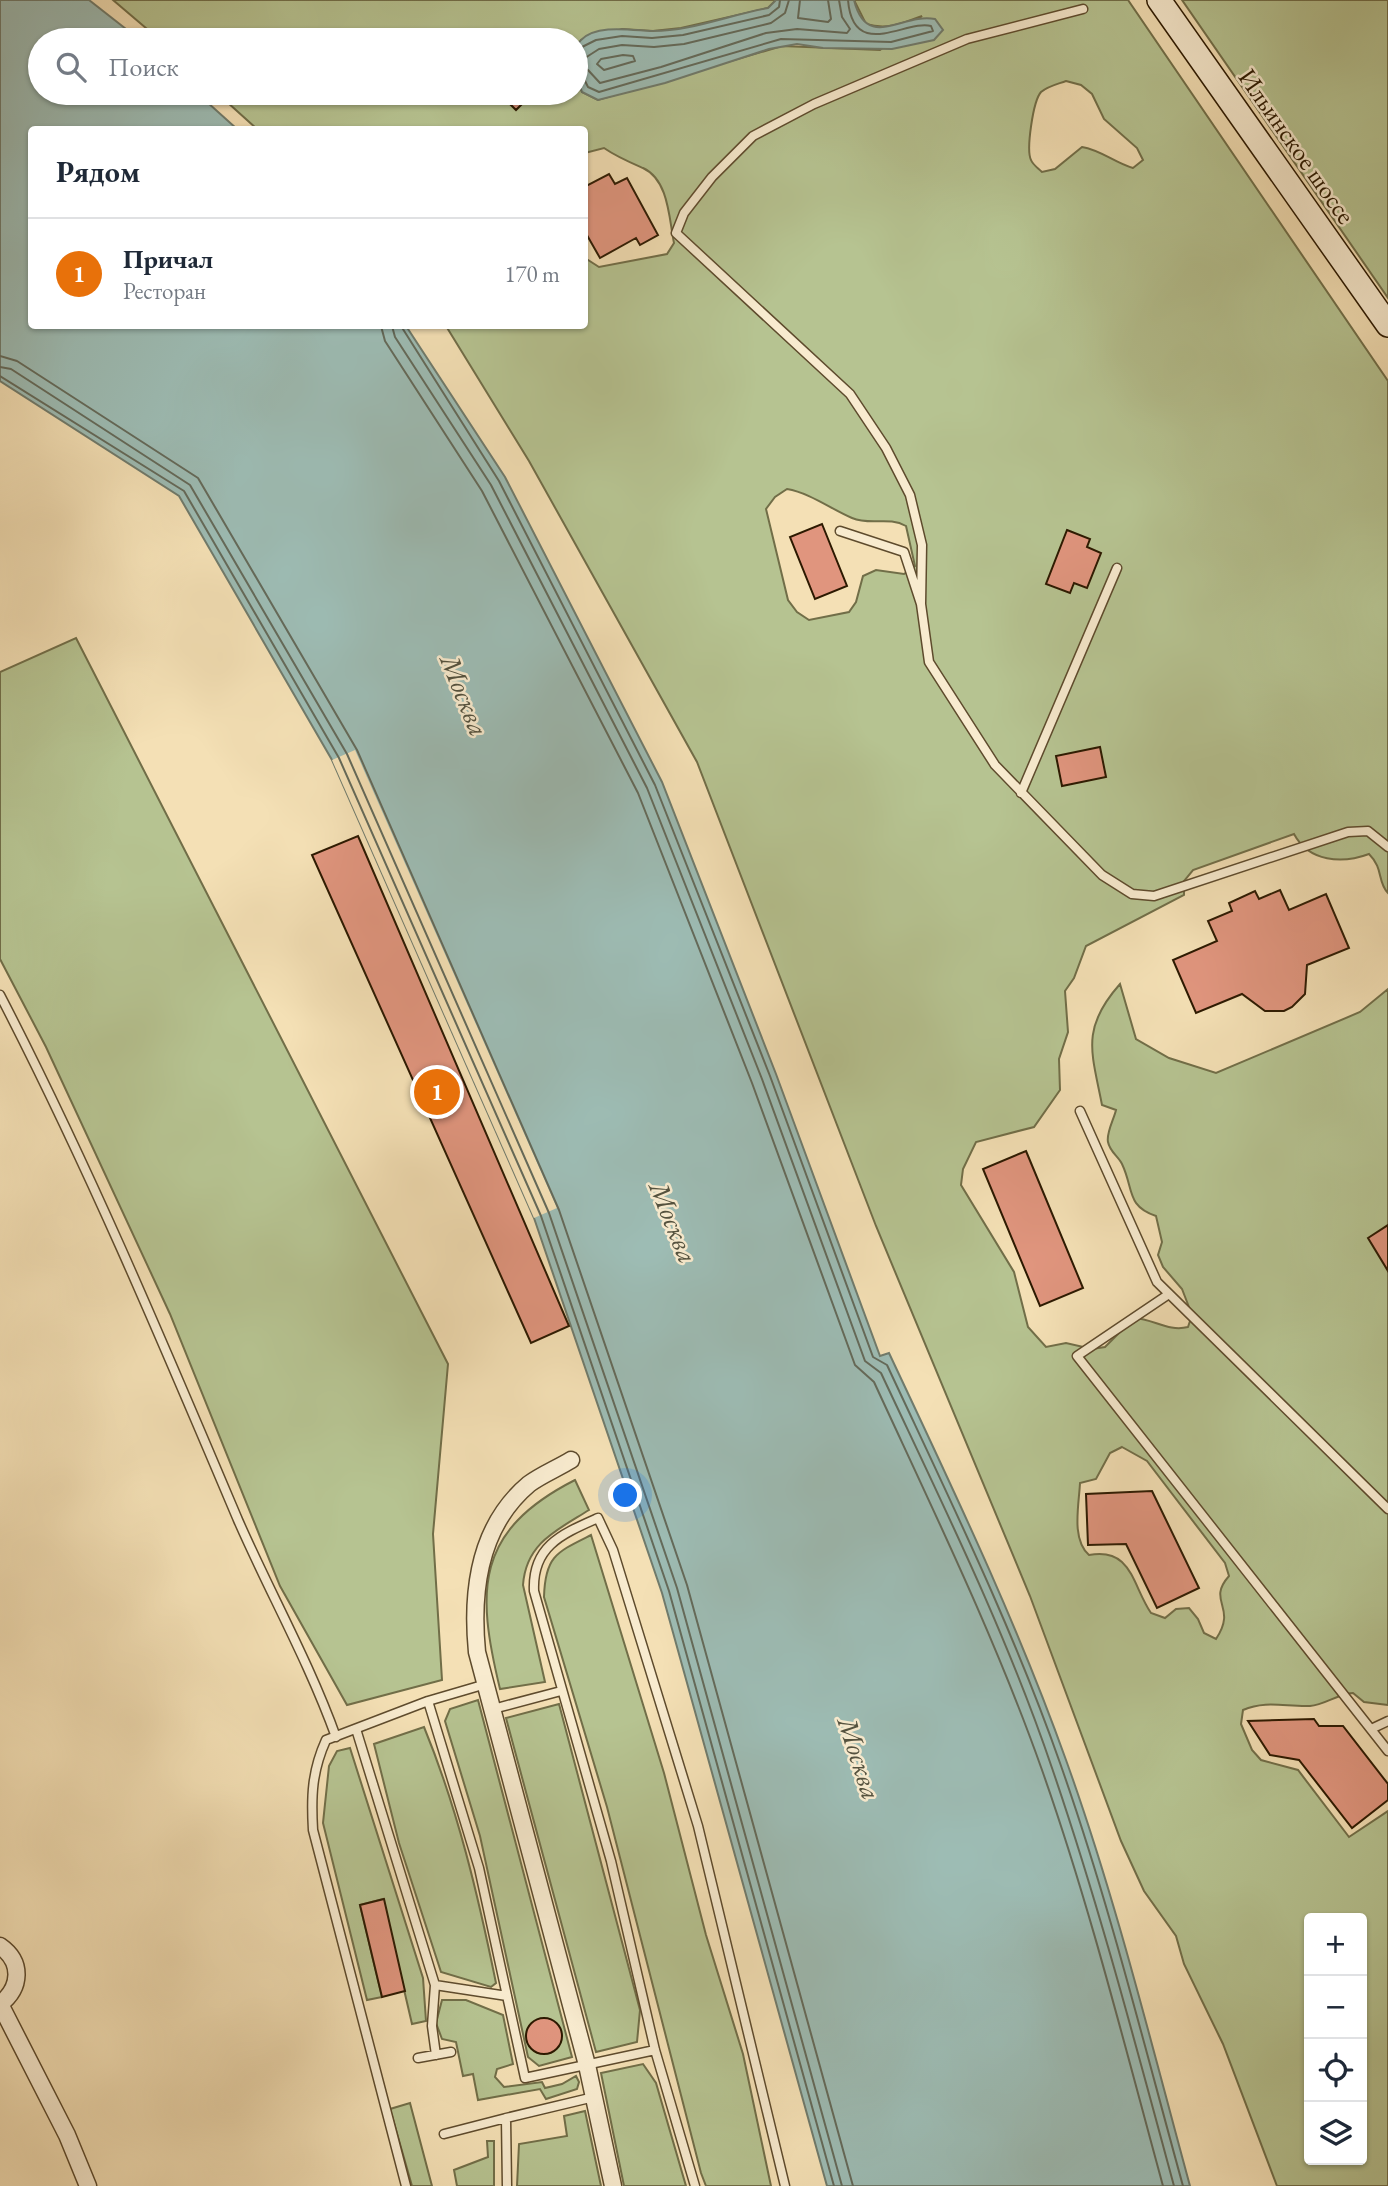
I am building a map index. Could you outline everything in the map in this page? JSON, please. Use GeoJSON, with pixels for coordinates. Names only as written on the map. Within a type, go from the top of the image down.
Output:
{"type":"FeatureCollection","features":[{"type":"Feature","properties":{"kind":"main road","name":"Ильинское шоссе"},"geometry":{"type":"LineString","coordinates":[[1159,0],[1388,325]]}},
{"type":"Feature","properties":{"kind":"street"},"geometry":{"type":"LineString","coordinates":[[571,1460],[530,1484],[494,1527],[484,1549],[476,1591],[474,1622],[486,1684],[587,2065],[613,2186]]}},
{"type":"Feature","properties":{"kind":"street"},"geometry":{"type":"LineString","coordinates":[[0,1946],[11,1955],[18,1976],[15,1987],[0,2004],[67,2135],[88,2186]]}},
{"type":"Feature","properties":{"kind":"lane"},"geometry":{"type":"LineString","coordinates":[[1083,9],[967,39],[814,104],[752,136],[712,177],[684,213],[676,233],[850,394],[887,448],[910,495],[922,545],[921,604],[929,662],[995,765],[1102,875],[1132,894],[1154,896],[1348,832],[1368,831],[1388,847]]}},
{"type":"Feature","properties":{"kind":"lane"},"geometry":{"type":"LineString","coordinates":[[840,531],[904,552],[921,604]]}},
{"type":"Feature","properties":{"kind":"lane"},"geometry":{"type":"LineString","coordinates":[[1021,793],[1117,568]]}},
{"type":"Feature","properties":{"kind":"lane"},"geometry":{"type":"LineString","coordinates":[[0,995],[53,1096],[267,1587],[315,1678],[336,1737]]}},
{"type":"Feature","properties":{"kind":"lane"},"geometry":{"type":"LineString","coordinates":[[1080,1111],[1157,1282],[1388,1510]]}},
{"type":"Feature","properties":{"kind":"lane"},"geometry":{"type":"LineString","coordinates":[[1169,1294],[1077,1356],[1388,1751]]}},
{"type":"Feature","properties":{"kind":"lane"},"geometry":{"type":"LineString","coordinates":[[695,2186],[655,2050],[611,1861],[534,1591],[539,1559],[551,1542],[598,1518],[613,1550],[698,1826],[785,2186]]}},
{"type":"Feature","properties":{"kind":"lane"},"geometry":{"type":"LineString","coordinates":[[406,2186],[313,1830],[311,1793],[316,1763],[326,1740],[428,1701],[486,1684]]}},
{"type":"Feature","properties":{"kind":"lane"},"geometry":{"type":"LineString","coordinates":[[493,1709],[561,1691]]}},
{"type":"Feature","properties":{"kind":"lane"},"geometry":{"type":"LineString","coordinates":[[428,1701],[479,1868],[525,2078],[655,2050]]}},
{"type":"Feature","properties":{"kind":"lane"},"geometry":{"type":"LineString","coordinates":[[1371,1729],[1388,1721]]}},
{"type":"Feature","properties":{"kind":"lane"},"geometry":{"type":"LineString","coordinates":[[356,1729],[435,1985],[432,2026],[436,2055]]}},
{"type":"Feature","properties":{"kind":"lane"},"geometry":{"type":"LineString","coordinates":[[435,1985],[507,1996]]}},
{"type":"Feature","properties":{"kind":"lane"},"geometry":{"type":"LineString","coordinates":[[418,2059],[451,2052]]}},
{"type":"Feature","properties":{"kind":"lane"},"geometry":{"type":"LineString","coordinates":[[444,2134],[594,2097]]}},
{"type":"Feature","properties":{"kind":"lane"},"geometry":{"type":"LineString","coordinates":[[506,2118],[507,2186]]}},
{"type":"Feature","properties":{"kind":"green space"},"geometry":{"type":"Polygon","coordinates":[[[113,0],[776,0],[768,8],[681,28],[653,31],[622,29],[588,38],[588,28],[146,28],[113,0]]]}},
{"type":"Feature","properties":{"kind":"green space"},"geometry":{"type":"Polygon","coordinates":[[[854,0],[1128,0],[1388,381],[1388,893],[1377,865],[1369,854],[1348,859],[1327,858],[1308,850],[1294,834],[1193,870],[1184,881],[1184,895],[1086,946],[1074,978],[1065,991],[1068,1032],[1059,1059],[1060,1090],[1034,1127],[976,1142],[963,1169],[961,1185],[1014,1272],[1028,1327],[1046,1347],[1066,1343],[1092,1349],[1105,1347],[1134,1318],[1167,1327],[1188,1327],[1192,1315],[1182,1289],[1163,1267],[1158,1255],[1162,1242],[1156,1216],[1146,1212],[1135,1202],[1122,1164],[1108,1142],[1116,1110],[1102,1105],[1092,1042],[1094,1028],[1107,1000],[1120,984],[1136,1039],[1169,1058],[1216,1073],[1360,1012],[1388,989],[1388,1705],[1364,1702],[1353,1693],[1310,1706],[1251,1707],[1243,1710],[1241,1724],[1252,1750],[1261,1760],[1298,1770],[1349,1837],[1388,1811],[1388,2186],[1277,2186],[1223,2044],[1184,1964],[1176,1936],[1144,1891],[1121,1841],[1030,1596],[876,1226],[697,762],[529,461],[448,329],[588,329],[588,260],[599,267],[667,254],[674,243],[666,201],[658,181],[643,168],[604,148],[588,152],[588,126],[254,126],[230,105],[588,105],[588,95],[598,100],[782,46],[880,50],[922,16],[887,26],[866,24],[854,0]],[[1066,81],[1041,92],[1031,126],[1031,160],[1042,172],[1055,169],[1082,147],[1133,168],[1143,160],[1137,148],[1104,119],[1092,94],[1081,85],[1066,81]],[[787,489],[775,497],[766,509],[788,600],[797,612],[809,620],[849,612],[856,602],[863,576],[876,570],[904,574],[915,566],[906,526],[893,522],[859,520],[804,494],[787,489]],[[1122,1447],[1110,1453],[1096,1479],[1080,1483],[1077,1521],[1083,1548],[1089,1555],[1103,1554],[1123,1562],[1151,1613],[1165,1618],[1176,1609],[1189,1608],[1204,1633],[1216,1639],[1224,1619],[1220,1592],[1229,1576],[1225,1563],[1147,1461],[1122,1447]]]}},
{"type":"Feature","properties":{"kind":"green space"},"geometry":{"type":"Polygon","coordinates":[[[1182,0],[1388,0],[1388,298],[1182,0]]]}},
{"type":"Feature","properties":{"kind":"green space"},"geometry":{"type":"Polygon","coordinates":[[[76,638],[448,1364],[433,1534],[442,1680],[347,1705],[280,1586],[170,1314],[46,1047],[0,959],[0,672],[76,638]]]}},
{"type":"Feature","properties":{"kind":"green space"},"geometry":{"type":"Polygon","coordinates":[[[575,1480],[589,1510],[545,1539],[530,1558],[525,1571],[523,1585],[545,1682],[500,1689],[488,1622],[487,1593],[491,1566],[501,1542],[518,1520],[542,1500],[575,1480]]]}},
{"type":"Feature","properties":{"kind":"green space"},"geometry":{"type":"Polygon","coordinates":[[[591,1535],[664,1773],[706,1935],[743,2054],[771,2186],[706,2186],[701,2173],[607,1807],[544,1597],[547,1572],[555,1557],[591,1535]]]}},
{"type":"Feature","properties":{"kind":"green space"},"geometry":{"type":"Polygon","coordinates":[[[478,1700],[572,2057],[539,2066],[528,2057],[480,1836],[445,1721],[450,1709],[478,1700]]]}},
{"type":"Feature","properties":{"kind":"green space"},"geometry":{"type":"Polygon","coordinates":[[[559,1704],[640,2010],[637,2042],[596,2052],[506,1718],[559,1704]]]}},
{"type":"Feature","properties":{"kind":"green space"},"geometry":{"type":"Polygon","coordinates":[[[424,1727],[457,1821],[474,1885],[496,1983],[491,1987],[441,1972],[399,1843],[374,1744],[424,1727]]]}},
{"type":"Feature","properties":{"kind":"green space"},"geometry":{"type":"Polygon","coordinates":[[[350,1748],[423,1978],[426,2021],[412,2024],[383,1899],[360,1905],[382,1997],[367,2000],[323,1823],[329,1766],[337,1751],[350,1748]]]}},
{"type":"Feature","properties":{"kind":"green space"},"geometry":{"type":"Polygon","coordinates":[[[442,2000],[466,2000],[503,2015],[513,2064],[497,2069],[495,2077],[504,2087],[542,2082],[545,2088],[562,2084],[576,2076],[579,2082],[577,2089],[546,2099],[540,2089],[478,2100],[473,2074],[463,2076],[456,2042],[442,2039],[436,2023],[442,2000]]]}},
{"type":"Feature","properties":{"kind":"green space"},"geometry":{"type":"Polygon","coordinates":[[[643,2064],[656,2083],[686,2186],[624,2186],[601,2073],[643,2064]]]}},
{"type":"Feature","properties":{"kind":"green space"},"geometry":{"type":"Polygon","coordinates":[[[410,2103],[432,2186],[412,2186],[390,2109],[410,2103]]]}},
{"type":"Feature","properties":{"kind":"green space"},"geometry":{"type":"Polygon","coordinates":[[[585,2111],[601,2186],[517,2186],[519,2144],[567,2136],[564,2116],[585,2111]]]}},
{"type":"Feature","properties":{"kind":"green space"},"geometry":{"type":"Polygon","coordinates":[[[487,2141],[494,2141],[494,2186],[457,2186],[454,2170],[488,2157],[487,2141]]]}},
{"type":"Feature","properties":{"kind":"water","name":"Москва"},"geometry":{"type":"Polygon","coordinates":[[[0,0],[89,0],[125,28],[28,28],[28,105],[210,105],[234,126],[28,126],[28,329],[408,329],[505,477],[662,782],[776,1074],[880,1356],[889,1353],[982,1554],[1047,1708],[1101,1865],[1190,2186],[827,2186],[662,1593],[534,1218],[332,760],[179,496],[0,381],[0,0]]]}},
{"type":"Feature","properties":{"kind":"water"},"geometry":{"type":"Polygon","coordinates":[[[776,0],[854,0],[860,15],[868,24],[887,26],[923,18],[935,19],[943,30],[934,40],[892,49],[823,48],[797,44],[769,49],[665,83],[598,100],[588,95],[588,35],[614,29],[679,29],[768,8],[776,0]]]}},
{"type":"Feature","properties":{"kind":"pier"},"geometry":{"type":"Polygon","coordinates":[[[355,750],[557,1208],[534,1218],[332,760],[355,750]]]}},
{"type":"Feature","properties":{"kind":"building"},"geometry":{"type":"Polygon","coordinates":[[[609,174],[615,184],[627,178],[658,235],[640,245],[636,238],[600,258],[588,237],[588,185],[609,174]]]}},
{"type":"Feature","properties":{"kind":"building"},"geometry":{"type":"Polygon","coordinates":[[[822,524],[847,586],[815,599],[790,537],[822,524]]]}},
{"type":"Feature","properties":{"kind":"building"},"geometry":{"type":"Polygon","coordinates":[[[1067,530],[1090,539],[1087,547],[1101,553],[1087,588],[1074,583],[1070,593],[1046,584],[1067,530]]]}},
{"type":"Feature","properties":{"kind":"building"},"geometry":{"type":"Polygon","coordinates":[[[1100,747],[1106,777],[1062,786],[1056,756],[1100,747]]]}},
{"type":"Feature","properties":{"kind":"building"},"geometry":{"type":"Polygon","coordinates":[[[358,836],[569,1326],[531,1343],[312,855],[358,836]]]}},
{"type":"Feature","properties":{"kind":"building"},"geometry":{"type":"Polygon","coordinates":[[[1280,890],[1289,910],[1326,894],[1349,948],[1307,965],[1305,994],[1284,1011],[1265,1011],[1242,994],[1196,1013],[1173,960],[1217,941],[1208,921],[1232,911],[1229,903],[1255,891],[1259,899],[1280,890]]]}},
{"type":"Feature","properties":{"kind":"building"},"geometry":{"type":"Polygon","coordinates":[[[1026,1151],[1083,1288],[1040,1306],[983,1169],[1026,1151]]]}},
{"type":"Feature","properties":{"kind":"building"},"geometry":{"type":"Polygon","coordinates":[[[1388,1225],[1388,1271],[1368,1238],[1388,1225]]]}},
{"type":"Feature","properties":{"kind":"building"},"geometry":{"type":"Polygon","coordinates":[[[1152,1491],[1199,1588],[1157,1608],[1126,1544],[1088,1545],[1086,1494],[1152,1491]]]}},
{"type":"Feature","properties":{"kind":"building"},"geometry":{"type":"Polygon","coordinates":[[[1314,1719],[1319,1726],[1343,1726],[1388,1784],[1388,1800],[1352,1828],[1299,1760],[1270,1755],[1248,1721],[1314,1719]]]}},
{"type":"Feature","properties":{"kind":"building"},"geometry":{"type":"Polygon","coordinates":[[[384,1899],[405,1991],[382,1997],[360,1905],[384,1899]]]}},
{"type":"Feature","properties":{"kind":"building"},"geometry":{"type":"Polygon","coordinates":[[[544,2018],[557,2023],[562,2036],[557,2049],[544,2054],[531,2049],[526,2036],[531,2023],[544,2018]]]}},
{"type":"Feature","properties":{"kind":"place","name":"Причал"},"geometry":{"type":"Point","coordinates":[437,1092]}}]}
